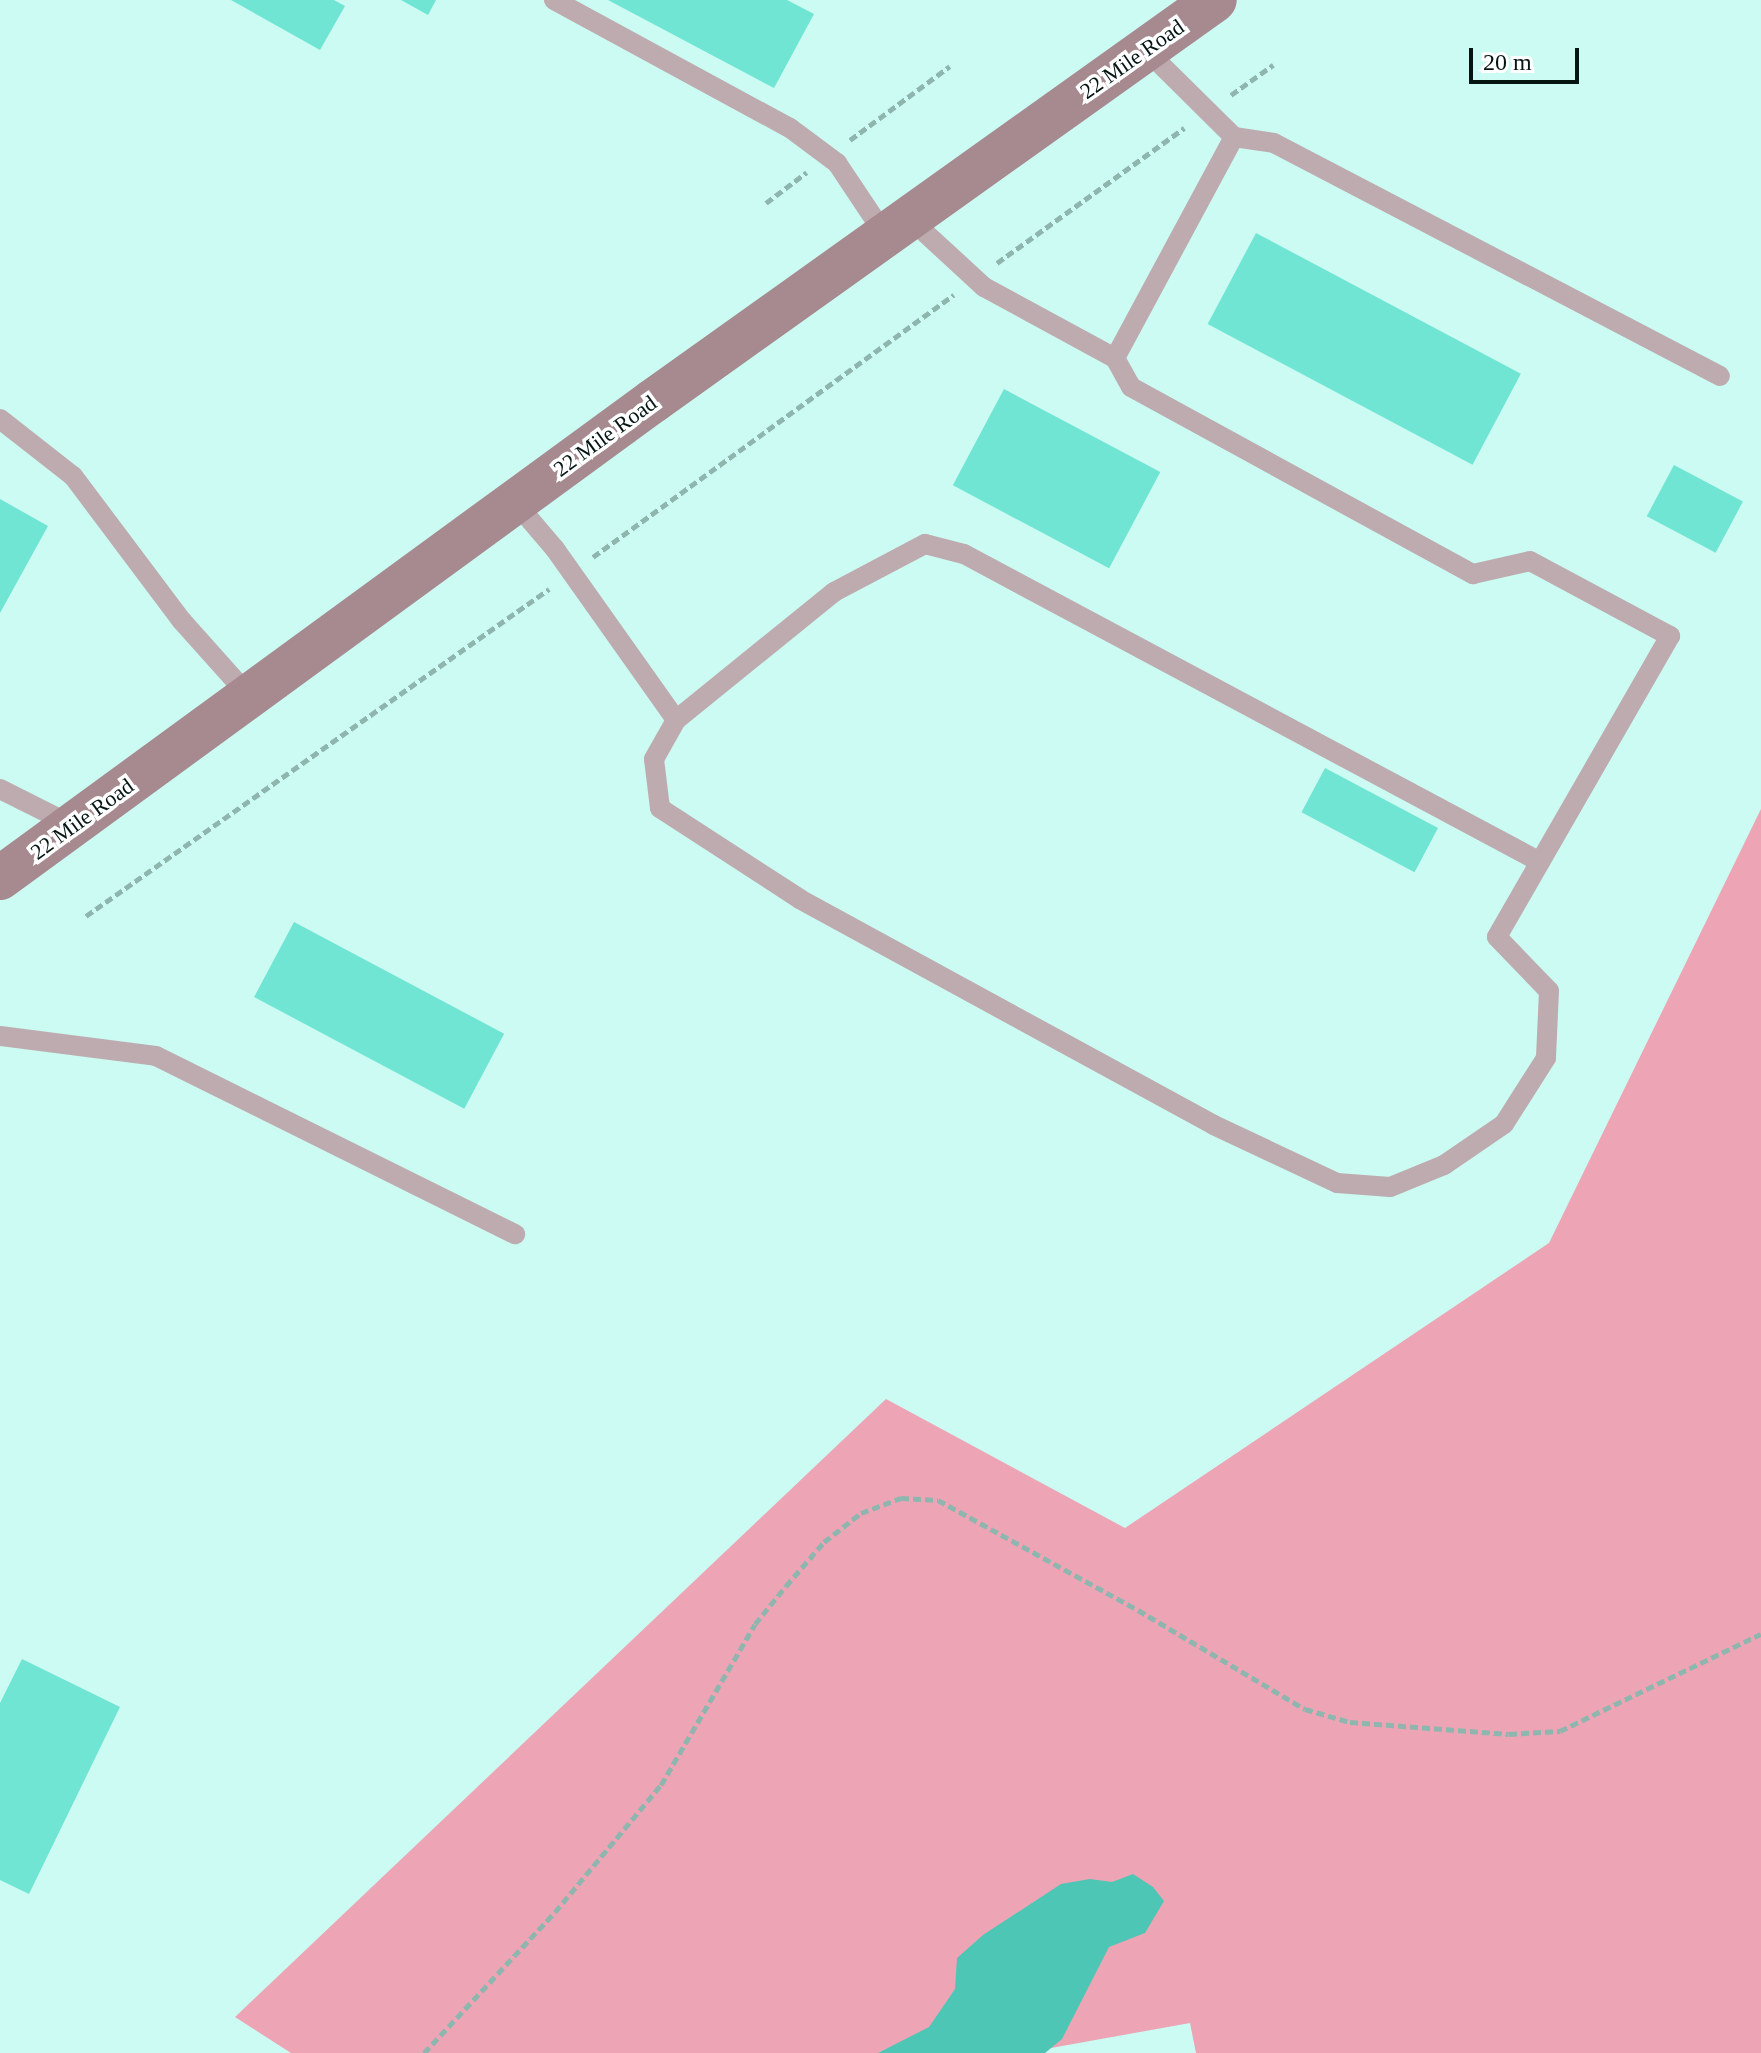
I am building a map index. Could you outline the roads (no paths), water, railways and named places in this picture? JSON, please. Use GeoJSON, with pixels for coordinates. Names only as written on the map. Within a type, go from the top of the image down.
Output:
{"type":"FeatureCollection","features":[{"type":"Feature","properties":{"kind":"street","name":"22 Mile Road"},"geometry":{"type":"LineString","coordinates":[[0,878],[515,502],[1212,1]]}},
{"type":"Feature","properties":{"kind":"lane"},"geometry":{"type":"LineString","coordinates":[[554,0],[790,128],[837,163],[897,226],[984,287],[1115,358],[1131,387],[1473,574],[1530,561],[1670,636],[1497,937],[1549,991],[1546,1058],[1504,1124],[1444,1165],[1390,1187],[1337,1183],[1214,1125],[800,899],[660,808],[654,759],[676,720],[834,592],[925,544],[964,554],[1540,862]]}},
{"type":"Feature","properties":{"kind":"lane"},"geometry":{"type":"LineString","coordinates":[[1145,49],[1234,137],[1274,143],[1720,376]]}},
{"type":"Feature","properties":{"kind":"lane"},"geometry":{"type":"LineString","coordinates":[[1115,358],[1234,137]]}},
{"type":"Feature","properties":{"kind":"lane"},"geometry":{"type":"LineString","coordinates":[[0,419],[73,476],[182,621],[249,696]]}},
{"type":"Feature","properties":{"kind":"lane"},"geometry":{"type":"LineString","coordinates":[[515,502],[572,573],[676,720]]}},
{"type":"Feature","properties":{"kind":"lane"},"geometry":{"type":"LineString","coordinates":[[0,789],[73,826]]}},
{"type":"Feature","properties":{"kind":"lane"},"geometry":{"type":"LineString","coordinates":[[0,1036],[156,1056],[515,1234]]}}]}
